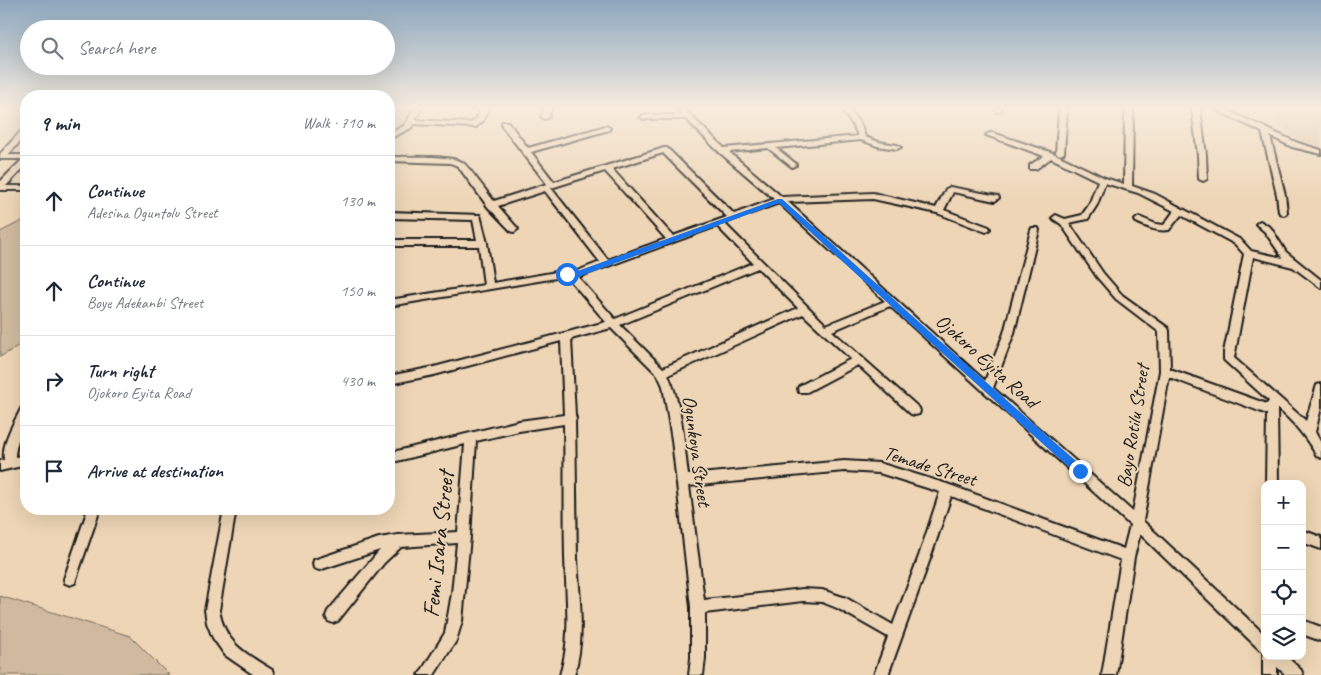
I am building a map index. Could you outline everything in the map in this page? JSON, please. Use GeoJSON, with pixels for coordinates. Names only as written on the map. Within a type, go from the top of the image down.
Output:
{"type":"FeatureCollection","features":[{"type":"Feature","properties":{"kind":"street"},"geometry":{"type":"LineString","coordinates":[[1,157],[17,140]]}},
{"type":"Feature","properties":{"kind":"street"},"geometry":{"type":"LineString","coordinates":[[518,140],[606,264]]}},
{"type":"Feature","properties":{"kind":"street"},"geometry":{"type":"LineString","coordinates":[[527,151],[563,140]]}},
{"type":"Feature","properties":{"kind":"street","name":"Ojokoro Eyita Road"},"geometry":{"type":"LineString","coordinates":[[712,140],[1137,523],[1261,641]]}},
{"type":"Feature","properties":{"kind":"street"},"geometry":{"type":"LineString","coordinates":[[722,150],[833,140]]}},
{"type":"Feature","properties":{"kind":"street"},"geometry":{"type":"LineString","coordinates":[[868,140],[897,147]]}},
{"type":"Feature","properties":{"kind":"street"},"geometry":{"type":"LineString","coordinates":[[1006,140],[1050,155],[1102,180],[1152,196],[1232,239],[1244,248],[1248,254],[1296,265]]}},
{"type":"Feature","properties":{"kind":"street"},"geometry":{"type":"LineString","coordinates":[[1060,153],[1061,140]]}},
{"type":"Feature","properties":{"kind":"street"},"geometry":{"type":"LineString","coordinates":[[1128,187],[1129,140]]}},
{"type":"Feature","properties":{"kind":"street"},"geometry":{"type":"LineString","coordinates":[[1200,140],[1202,179]]}},
{"type":"Feature","properties":{"kind":"street"},"geometry":{"type":"LineString","coordinates":[[1267,140],[1283,212]]}},
{"type":"Feature","properties":{"kind":"street"},"geometry":{"type":"LineString","coordinates":[[1286,140],[1303,148],[1321,152]]}},
{"type":"Feature","properties":{"kind":"street"},"geometry":{"type":"LineString","coordinates":[[770,146],[792,165]]}},
{"type":"Feature","properties":{"kind":"street"},"geometry":{"type":"LineString","coordinates":[[491,205],[664,150],[732,217]]}},
{"type":"Feature","properties":{"kind":"street"},"geometry":{"type":"LineString","coordinates":[[1033,167],[1050,155]]}},
{"type":"Feature","properties":{"kind":"street"},"geometry":{"type":"LineString","coordinates":[[1,157],[20,157]]}},
{"type":"Feature","properties":{"kind":"street"},"geometry":{"type":"LineString","coordinates":[[395,160],[451,161],[461,164],[491,205],[514,229]]}},
{"type":"Feature","properties":{"kind":"street"},"geometry":{"type":"LineString","coordinates":[[0,188],[20,168]]}},
{"type":"Feature","properties":{"kind":"street"},"geometry":{"type":"LineString","coordinates":[[606,168],[671,239]]}},
{"type":"Feature","properties":{"kind":"street","name":"Bayo Rotilu Street"},"geometry":{"type":"LineString","coordinates":[[1102,180],[1093,206],[1085,217],[1060,220],[1113,290],[1135,311],[1162,329],[1164,335],[1165,372],[1137,523],[1128,557],[1109,675]]}},
{"type":"Feature","properties":{"kind":"street"},"geometry":{"type":"LineString","coordinates":[[0,188],[20,188]]}},
{"type":"Feature","properties":{"kind":"street"},"geometry":{"type":"LineString","coordinates":[[939,211],[950,189],[996,198]]}},
{"type":"Feature","properties":{"kind":"street"},"geometry":{"type":"LineString","coordinates":[[395,302],[489,288],[562,274],[572,276],[780,200],[790,202],[855,195],[873,196],[939,211],[986,229]]}},
{"type":"Feature","properties":{"kind":"street"},"geometry":{"type":"LineString","coordinates":[[1139,220],[1154,227],[1166,228],[1179,211]]}},
{"type":"Feature","properties":{"kind":"street"},"geometry":{"type":"LineString","coordinates":[[395,215],[473,215],[476,217],[483,243],[489,288]]}},
{"type":"Feature","properties":{"kind":"street"},"geometry":{"type":"LineString","coordinates":[[719,223],[825,330],[915,411]]}},
{"type":"Feature","properties":{"kind":"street"},"geometry":{"type":"LineString","coordinates":[[1260,224],[1268,230],[1283,254],[1321,286]]}},
{"type":"Feature","properties":{"kind":"street"},"geometry":{"type":"LineString","coordinates":[[987,390],[1009,333],[1035,230]]}},
{"type":"Feature","properties":{"kind":"street"},"geometry":{"type":"LineString","coordinates":[[395,243],[483,243]]}},
{"type":"Feature","properties":{"kind":"street"},"geometry":{"type":"LineString","coordinates":[[1248,254],[1228,352],[1229,360],[1297,418],[1309,432],[1321,453]]}},
{"type":"Feature","properties":{"kind":"street"},"geometry":{"type":"LineString","coordinates":[[395,379],[434,371],[613,324],[760,264]]}},
{"type":"Feature","properties":{"kind":"street","name":"Ogunkoya Street"},"geometry":{"type":"LineString","coordinates":[[572,276],[613,324],[662,372],[668,386],[673,405],[698,607],[696,675]]}},
{"type":"Feature","properties":{"kind":"street"},"geometry":{"type":"LineString","coordinates":[[825,330],[891,302]]}},
{"type":"Feature","properties":{"kind":"street"},"geometry":{"type":"LineString","coordinates":[[662,372],[805,309]]}},
{"type":"Feature","properties":{"kind":"street"},"geometry":{"type":"LineString","coordinates":[[566,336],[571,418],[573,634],[573,652],[567,675]]}},
{"type":"Feature","properties":{"kind":"street"},"geometry":{"type":"LineString","coordinates":[[803,388],[859,360]]}},
{"type":"Feature","properties":{"kind":"street"},"geometry":{"type":"LineString","coordinates":[[1165,372],[1272,411]]}},
{"type":"Feature","properties":{"kind":"street"},"geometry":{"type":"LineString","coordinates":[[1309,432],[1321,388]]}},
{"type":"Feature","properties":{"kind":"street"},"geometry":{"type":"LineString","coordinates":[[1272,396],[1272,480]]}},
{"type":"Feature","properties":{"kind":"street"},"geometry":{"type":"LineString","coordinates":[[395,457],[518,426],[571,418]]}},
{"type":"Feature","properties":{"kind":"street"},"geometry":{"type":"LineString","coordinates":[[6,465],[20,424]]}},
{"type":"Feature","properties":{"kind":"street","name":"Femi Isara Street"},"geometry":{"type":"LineString","coordinates":[[426,675],[451,636],[455,621],[464,536],[471,439]]}},
{"type":"Feature","properties":{"kind":"street"},"geometry":{"type":"LineString","coordinates":[[6,465],[20,462]]}},
{"type":"Feature","properties":{"kind":"street","name":"Temade Street"},"geometry":{"type":"LineString","coordinates":[[683,480],[844,466],[879,468],[947,489],[1128,557]]}},
{"type":"Feature","properties":{"kind":"street"},"geometry":{"type":"LineString","coordinates":[[881,675],[947,489]]}},
{"type":"Feature","properties":{"kind":"street"},"geometry":{"type":"LineString","coordinates":[[70,579],[92,515]]}},
{"type":"Feature","properties":{"kind":"street"},"geometry":{"type":"LineString","coordinates":[[229,515],[212,610],[213,626],[221,641],[266,675]]}},
{"type":"Feature","properties":{"kind":"street"},"geometry":{"type":"LineString","coordinates":[[319,564],[379,544],[464,536]]}},
{"type":"Feature","properties":{"kind":"street"},"geometry":{"type":"LineString","coordinates":[[1306,537],[1321,543]]}},
{"type":"Feature","properties":{"kind":"street"},"geometry":{"type":"LineString","coordinates":[[333,616],[379,559],[399,541]]}},
{"type":"Feature","properties":{"kind":"street"},"geometry":{"type":"LineString","coordinates":[[698,607],[803,595],[822,596],[842,603],[896,634]]}},
{"type":"Feature","properties":{"kind":"street"},"geometry":{"type":"LineString","coordinates":[[1306,628],[1321,634]]}},
{"type":"Feature","properties":{"kind":"street"},"geometry":{"type":"LineString","coordinates":[[1270,660],[1270,675]]}},
{"type":"Feature","properties":{"kind":"street"},"geometry":{"type":"LineString","coordinates":[[1280,660],[1296,675]]}},
{"type":"Feature","properties":{"kind":"shaded area"},"geometry":{"type":"Polygon","coordinates":[[[1296,140],[1321,140],[1321,148],[1298,143],[1296,140]]]}},
{"type":"Feature","properties":{"kind":"shaded area"},"geometry":{"type":"Polygon","coordinates":[[[20,222],[20,345],[0,357],[0,232],[20,222]]]}},
{"type":"Feature","properties":{"kind":"shaded area"},"geometry":{"type":"Polygon","coordinates":[[[0,596],[130,636],[169,675],[0,675],[0,596]]]}},
{"type":"Feature","properties":{"kind":"route"},"geometry":{"type":"LineString","coordinates":[[567,274],[572,276],[780,200],[948,352],[987,390],[1080,471]]}}]}
